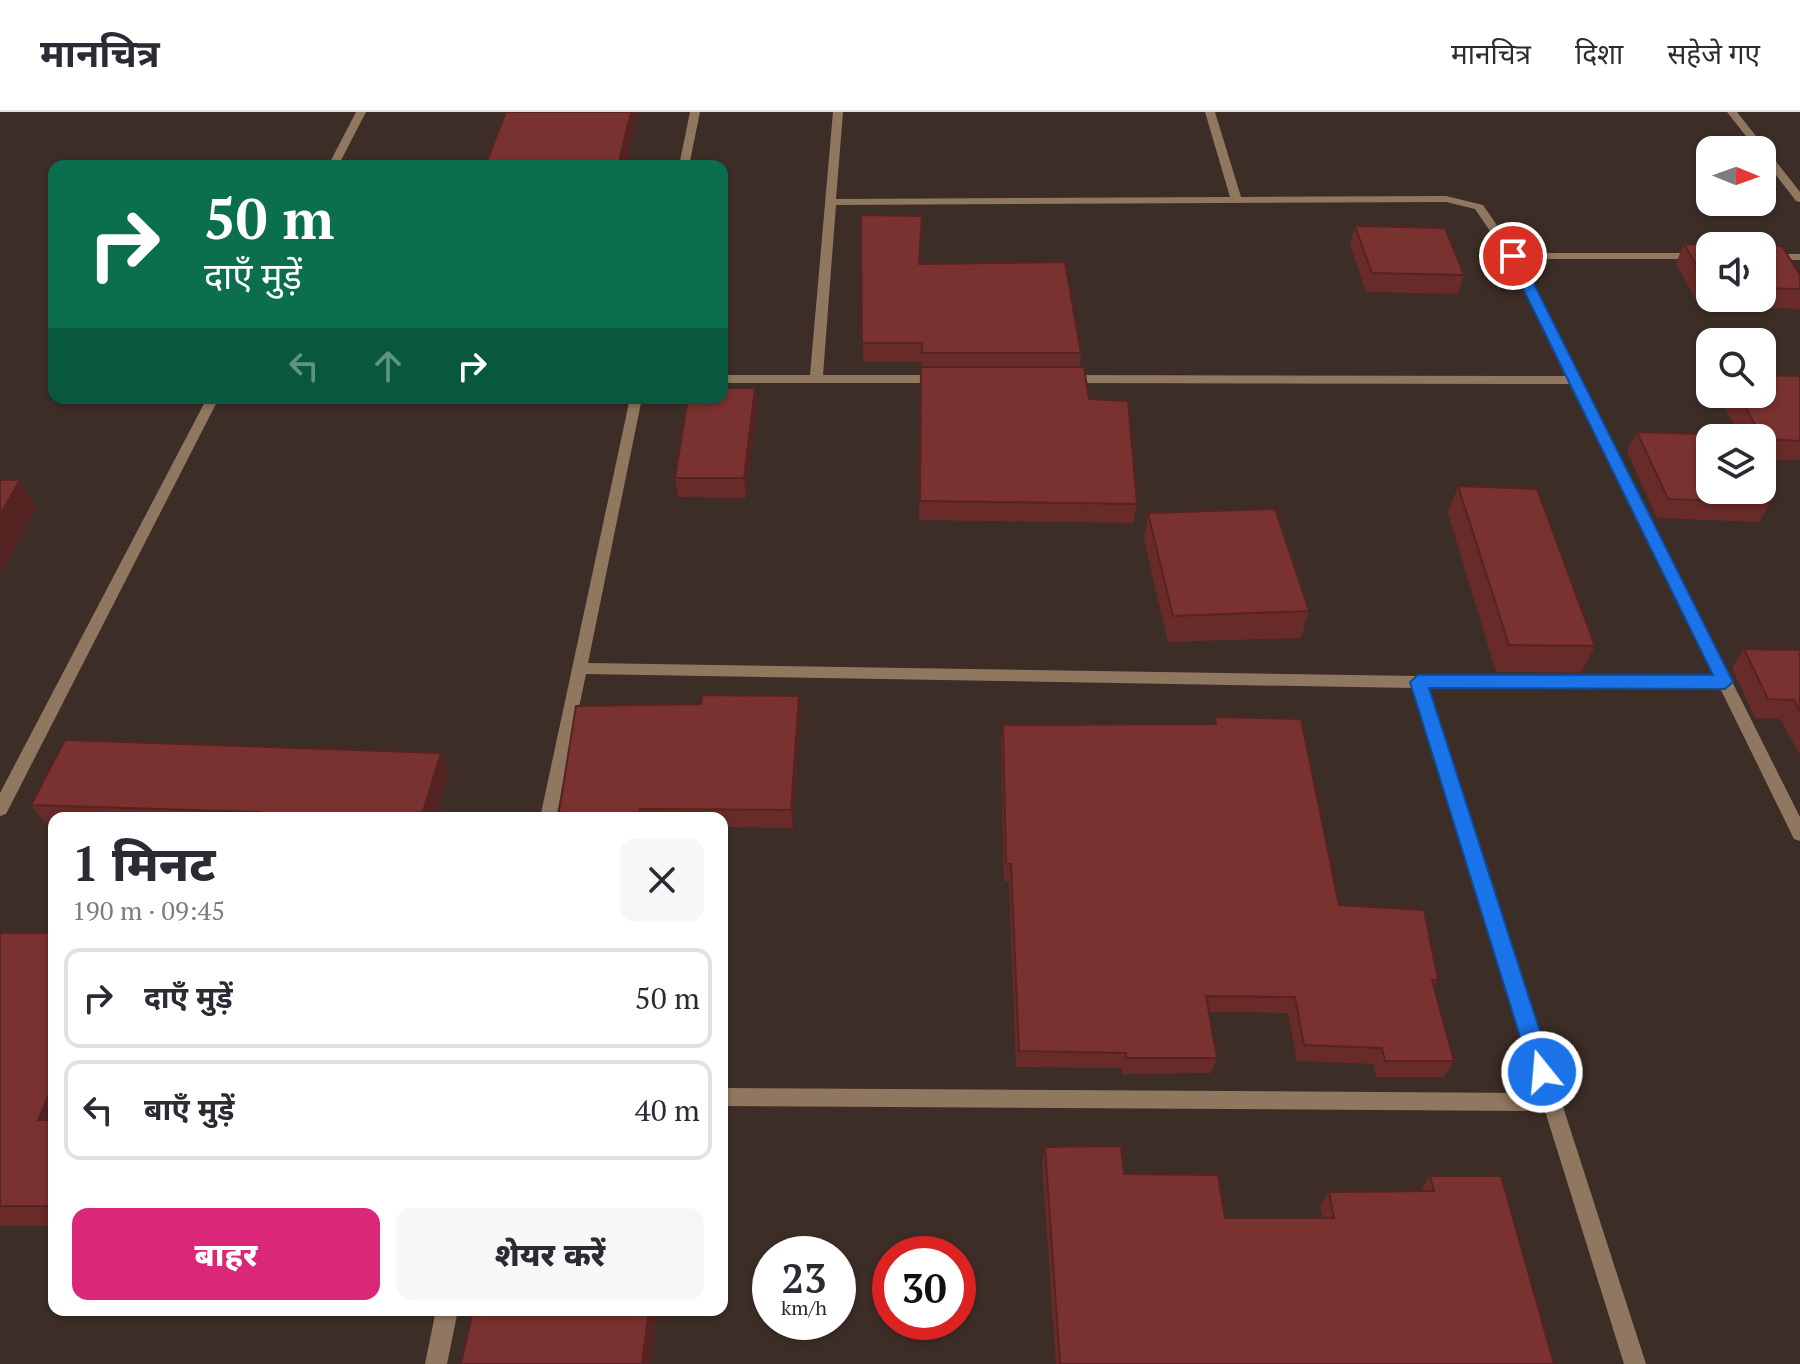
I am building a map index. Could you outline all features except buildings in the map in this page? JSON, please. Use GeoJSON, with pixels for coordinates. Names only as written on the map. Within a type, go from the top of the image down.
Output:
{"type":"FeatureCollection","features":[{"type":"Feature","properties":{"kind":"street"},"geometry":{"type":"LineString","coordinates":[[336,160],[361,112]]}},
{"type":"Feature","properties":{"kind":"street"},"geometry":{"type":"LineString","coordinates":[[685,160],[695,112]]}},
{"type":"Feature","properties":{"kind":"street"},"geometry":{"type":"LineString","coordinates":[[816,379],[838,112]]}},
{"type":"Feature","properties":{"kind":"street"},"geometry":{"type":"LineString","coordinates":[[1210,112],[1237,202]]}},
{"type":"Feature","properties":{"kind":"street"},"geometry":{"type":"LineString","coordinates":[[1732,112],[1751,136]]}},
{"type":"Feature","properties":{"kind":"street"},"geometry":{"type":"LineString","coordinates":[[1776,168],[1799,197]]}},
{"type":"Feature","properties":{"kind":"street"},"geometry":{"type":"LineString","coordinates":[[830,202],[1461,200],[1479,207],[1513,256],[1800,834]]}},
{"type":"Feature","properties":{"kind":"street"},"geometry":{"type":"LineString","coordinates":[[1513,256],[1696,256]]}},
{"type":"Feature","properties":{"kind":"street"},"geometry":{"type":"LineString","coordinates":[[1776,257],[1800,257]]}},
{"type":"Feature","properties":{"kind":"street"},"geometry":{"type":"LineString","coordinates":[[728,379],[959,379]]}},
{"type":"Feature","properties":{"kind":"street"},"geometry":{"type":"LineString","coordinates":[[1054,379],[1575,380]]}},
{"type":"Feature","properties":{"kind":"street"},"geometry":{"type":"LineString","coordinates":[[0,809],[210,404]]}},
{"type":"Feature","properties":{"kind":"street"},"geometry":{"type":"LineString","coordinates":[[549,812],[635,404]]}},
{"type":"Feature","properties":{"kind":"street"},"geometry":{"type":"LineString","coordinates":[[579,668],[1418,682],[1725,682]]}},
{"type":"Feature","properties":{"kind":"street"},"geometry":{"type":"LineString","coordinates":[[1418,682],[1635,1364]]}},
{"type":"Feature","properties":{"kind":"street"},"geometry":{"type":"LineString","coordinates":[[728,1097],[1552,1102]]}},
{"type":"Feature","properties":{"kind":"street"},"geometry":{"type":"LineString","coordinates":[[436,1364],[446,1316]]}},
{"type":"Feature","properties":{"kind":"route"},"geometry":{"type":"LineString","coordinates":[[1513,256],[1725,682],[1418,682],[1542,1072]]}}]}
